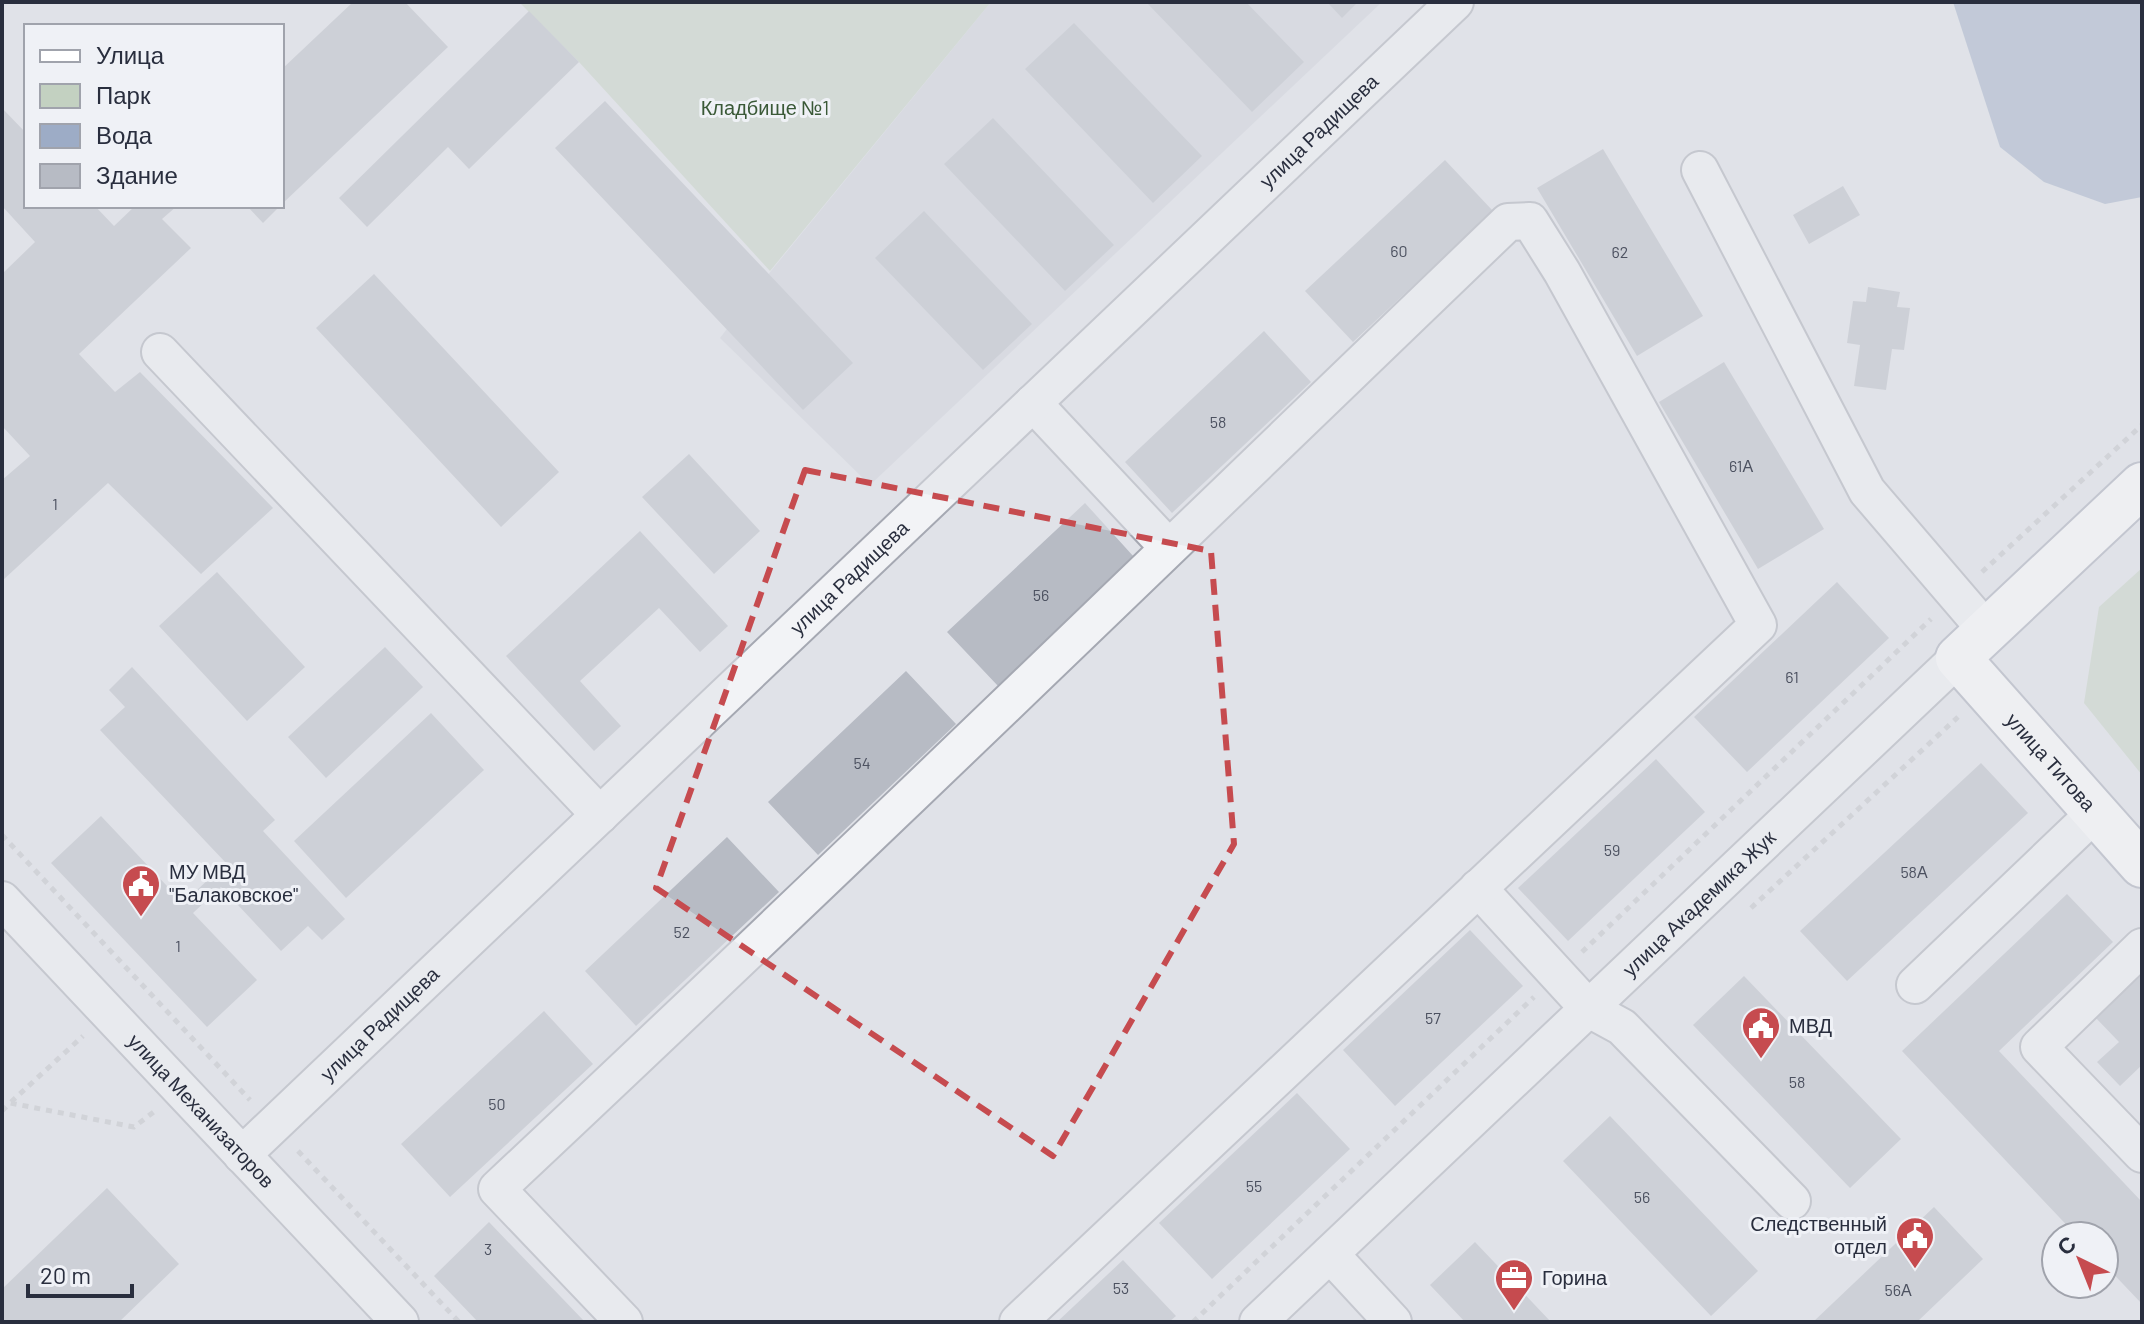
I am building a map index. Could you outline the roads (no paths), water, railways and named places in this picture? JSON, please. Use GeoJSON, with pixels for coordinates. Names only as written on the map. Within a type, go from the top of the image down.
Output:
{"type":"FeatureCollection","features":[{"type":"Feature","properties":{"kind":"main road","name":"улица Академика Жук"},"geometry":{"type":"LineString","coordinates":[[1973,644],[2142,485]]}},
{"type":"Feature","properties":{"kind":"main road","name":"улица Титова"},"geometry":{"type":"LineString","coordinates":[[1973,644],[2094,814],[2142,865]]}},
{"type":"Feature","properties":{"kind":"street","name":"улица Радищева"},"geometry":{"type":"LineString","coordinates":[[242,1155],[1455,2]]}},
{"type":"Feature","properties":{"kind":"street"},"geometry":{"type":"LineString","coordinates":[[1700,170],[1867,491],[1955,596],[1973,644]]}},
{"type":"Feature","properties":{"kind":"street"},"geometry":{"type":"LineString","coordinates":[[624,1322],[497,1189],[783,920],[1508,222],[1530,221],[1562,272],[1758,625],[1018,1322]]}},
{"type":"Feature","properties":{"kind":"street"},"geometry":{"type":"LineString","coordinates":[[160,352],[600,815]]}},
{"type":"Feature","properties":{"kind":"street"},"geometry":{"type":"LineString","coordinates":[[1033,403],[1168,547]]}},
{"type":"Feature","properties":{"kind":"street","name":"улица Академика Жук"},"geometry":{"type":"LineString","coordinates":[[1258,1322],[1973,644]]}},
{"type":"Feature","properties":{"kind":"street"},"geometry":{"type":"LineString","coordinates":[[1915,985],[2094,814]]}},
{"type":"Feature","properties":{"kind":"street"},"geometry":{"type":"LineString","coordinates":[[1478,888],[1589,1009],[1622,1027],[1792,1201]]}},
{"type":"Feature","properties":{"kind":"street","name":"улица Механизаторов"},"geometry":{"type":"LineString","coordinates":[[2,900],[395,1320]]}},
{"type":"Feature","properties":{"kind":"street"},"geometry":{"type":"LineString","coordinates":[[2142,947],[2039,1047],[2142,1154]]}},
{"type":"Feature","properties":{"kind":"street"},"geometry":{"type":"LineString","coordinates":[[1330,1254],[1393,1322]]}},
{"type":"Feature","properties":{"kind":"water"},"geometry":{"type":"Polygon","coordinates":[[[1953,2],[2142,2],[2142,197],[2105,204],[2044,182],[2000,147],[1953,2]]]}},
{"type":"Feature","properties":{"kind":"place","name":"МУ МВД \"Балаковское\""},"geometry":{"type":"Point","coordinates":[141,918]}},
{"type":"Feature","properties":{"kind":"place","name":"МВД"},"geometry":{"type":"Point","coordinates":[1761,1060]}},
{"type":"Feature","properties":{"kind":"place","name":"Следственный отдел"},"geometry":{"type":"Point","coordinates":[1915,1270]}},
{"type":"Feature","properties":{"kind":"place","name":"Горина"},"geometry":{"type":"Point","coordinates":[1514,1312]}},
{"type":"Feature","properties":{"kind":"park label","name":"Кладбище №1"},"geometry":{"type":"Point","coordinates":[765,108]}}]}
